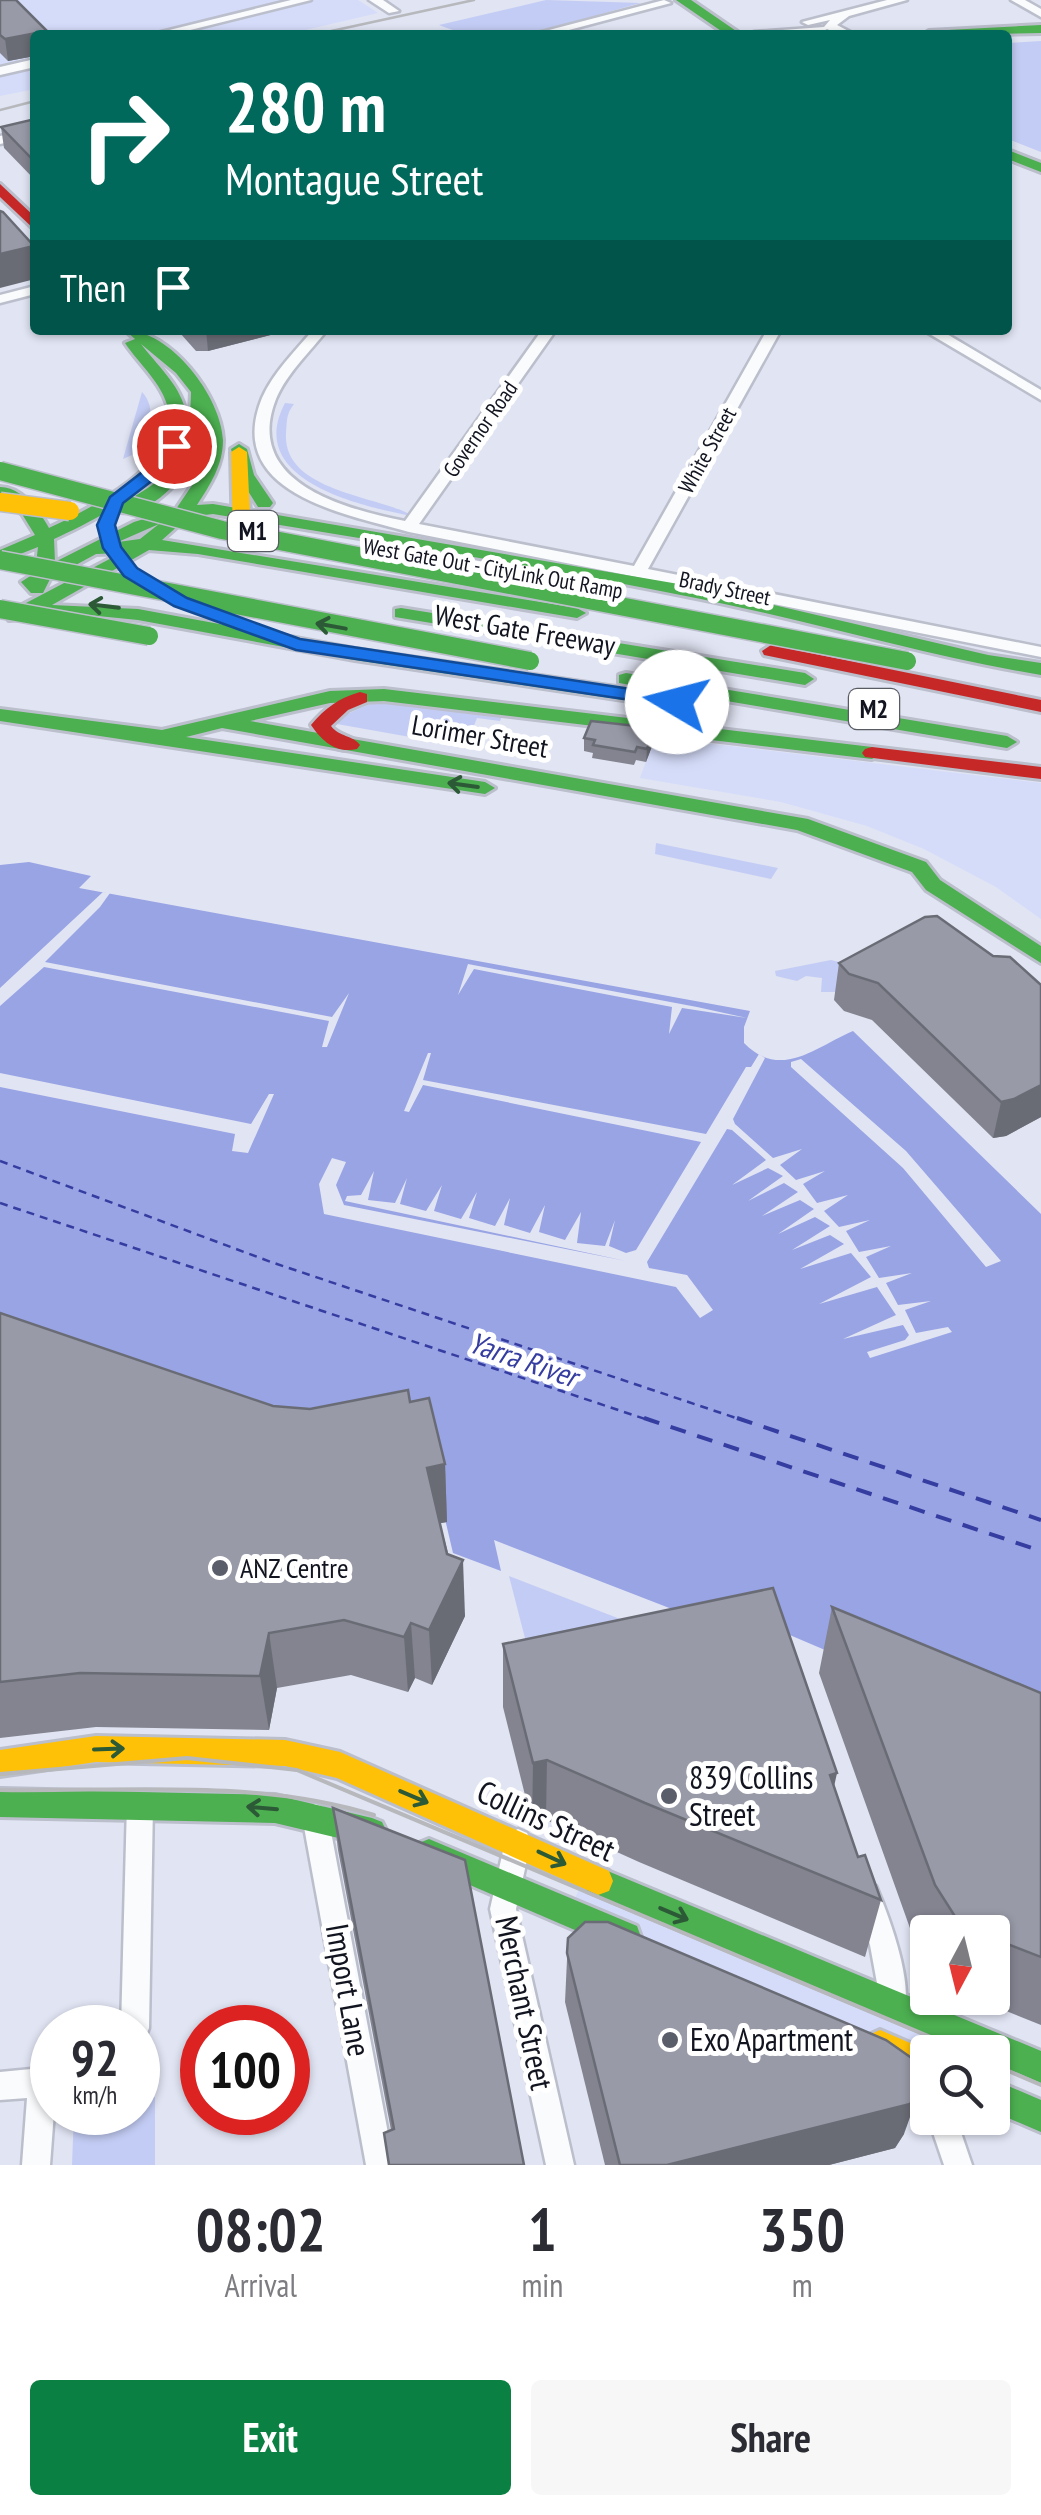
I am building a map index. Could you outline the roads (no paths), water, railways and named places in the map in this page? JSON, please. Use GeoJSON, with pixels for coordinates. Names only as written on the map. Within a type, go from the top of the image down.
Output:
{"type":"FeatureCollection","features":[{"type":"Feature","properties":{"kind":"main road"},"geometry":{"type":"LineString","coordinates":[[671,1],[707,30]]}},
{"type":"Feature","properties":{"kind":"main road"},"geometry":{"type":"LineString","coordinates":[[671,1],[726,30]]}},
{"type":"Feature","properties":{"kind":"main road"},"geometry":{"type":"LineString","coordinates":[[1012,31],[1041,29]]}},
{"type":"Feature","properties":{"kind":"main road"},"geometry":{"type":"LineString","coordinates":[[1012,156],[1041,168]]}},
{"type":"Feature","properties":{"kind":"main road"},"geometry":{"type":"LineString","coordinates":[[0,188],[30,216]]}},
{"type":"Feature","properties":{"kind":"main road"},"geometry":{"type":"LineString","coordinates":[[0,220],[30,217]]}},
{"type":"Feature","properties":{"kind":"main road"},"geometry":{"type":"LineString","coordinates":[[0,572],[156,470],[174,446],[178,417],[133,335]]}},
{"type":"Feature","properties":{"kind":"main road"},"geometry":{"type":"LineString","coordinates":[[137,335],[169,359],[237,436],[246,474],[264,503],[280,516],[304,522]]}},
{"type":"Feature","properties":{"kind":"main road"},"geometry":{"type":"LineString","coordinates":[[145,544],[188,508],[210,474],[218,442],[202,396]]}},
{"type":"Feature","properties":{"kind":"main road"},"geometry":{"type":"LineString","coordinates":[[0,594],[112,541],[189,461],[202,430],[202,396]]}},
{"type":"Feature","properties":{"kind":"main road"},"geometry":{"type":"LineString","coordinates":[[240,452],[240,533],[248,546],[268,558],[295,565]]}},
{"type":"Feature","properties":{"kind":"main road"},"geometry":{"type":"LineString","coordinates":[[0,480],[99,485],[133,480],[156,470]]}},
{"type":"Feature","properties":{"kind":"main road"},"geometry":{"type":"LineString","coordinates":[[0,471],[222,530],[554,590],[1041,686]]}},
{"type":"Feature","properties":{"kind":"main road"},"geometry":{"type":"LineString","coordinates":[[0,489],[29,508],[49,540],[45,576],[23,604],[4,617]]}},
{"type":"Feature","properties":{"kind":"main road"},"geometry":{"type":"LineString","coordinates":[[112,541],[126,491]]}},
{"type":"Feature","properties":{"kind":"main road","name":"West Gate Out - CityLink Out Ramp"},"geometry":{"type":"LineString","coordinates":[[0,502],[304,537],[505,567],[982,659]]}},
{"type":"Feature","properties":{"kind":"main road"},"geometry":{"type":"LineString","coordinates":[[4,617],[162,511],[188,508],[304,522],[617,577],[902,637],[982,659]]}},
{"type":"Feature","properties":{"kind":"main road","name":"West Gate Freeway"},"geometry":{"type":"LineString","coordinates":[[0,533],[401,613],[708,681],[1026,738]]}},
{"type":"Feature","properties":{"kind":"main road"},"geometry":{"type":"LineString","coordinates":[[0,558],[49,540],[112,541],[295,565],[631,622],[1041,706]]}},
{"type":"Feature","properties":{"kind":"main road"},"geometry":{"type":"LineString","coordinates":[[112,541],[140,580],[288,650]]}},
{"type":"Feature","properties":{"kind":"main road","name":"West Gate Freeway"},"geometry":{"type":"LineString","coordinates":[[0,558],[530,661],[708,681],[1026,738]]}},
{"type":"Feature","properties":{"kind":"main road"},"geometry":{"type":"LineString","coordinates":[[4,617],[288,650],[798,720],[1026,738],[1041,763]]}},
{"type":"Feature","properties":{"kind":"main road","name":"M2"},"geometry":{"type":"LineString","coordinates":[[288,650],[470,693],[756,737]]}},
{"type":"Feature","properties":{"kind":"main road","name":"M1"},"geometry":{"type":"LineString","coordinates":[[982,659],[1041,669]]}},
{"type":"Feature","properties":{"kind":"main road","name":"M2"},"geometry":{"type":"LineString","coordinates":[[350,744],[326,736],[322,729],[324,720],[359,698],[384,695]]}},
{"type":"Feature","properties":{"kind":"main road","name":"M2"},"geometry":{"type":"LineString","coordinates":[[225,723],[330,698],[384,695],[1041,773]]}},
{"type":"Feature","properties":{"kind":"main road","name":"Lorimer Street"},"geometry":{"type":"LineString","coordinates":[[158,712],[801,824],[919,867],[933,886],[1040,957]]}},
{"type":"Feature","properties":{"kind":"main road","name":"Lorimer Street"},"geometry":{"type":"LineString","coordinates":[[0,715],[738,828],[797,841],[910,884],[933,886]]}},
{"type":"Feature","properties":{"kind":"main road"},"geometry":{"type":"LineString","coordinates":[[142,736],[181,734],[225,723]]}},
{"type":"Feature","properties":{"kind":"main road"},"geometry":{"type":"LineString","coordinates":[[0,726],[95,728]]}},
{"type":"Feature","properties":{"kind":"main road","name":"Collins Street"},"geometry":{"type":"LineString","coordinates":[[0,1763],[136,1748],[304,1756],[340,1765],[631,1896],[1041,2067]]}},
{"type":"Feature","properties":{"kind":"main road"},"geometry":{"type":"LineString","coordinates":[[0,1803],[232,1806],[315,1816],[398,1841],[643,1944]]}},
{"type":"Feature","properties":{"kind":"main road"},"geometry":{"type":"LineString","coordinates":[[854,2035],[910,2061]]}},
{"type":"Feature","properties":{"kind":"main road"},"geometry":{"type":"LineString","coordinates":[[1010,2103],[1041,2116]]}},
{"type":"Feature","properties":{"kind":"street"},"geometry":{"type":"LineString","coordinates":[[176,30],[305,0]]}},
{"type":"Feature","properties":{"kind":"street"},"geometry":{"type":"LineString","coordinates":[[375,0],[393,11]]}},
{"type":"Feature","properties":{"kind":"street"},"geometry":{"type":"LineString","coordinates":[[838,30],[804,22],[901,0]]}},
{"type":"Feature","properties":{"kind":"street"},"geometry":{"type":"LineString","coordinates":[[1017,0],[1041,14]]}},
{"type":"Feature","properties":{"kind":"street"},"geometry":{"type":"LineString","coordinates":[[556,30],[671,1]]}},
{"type":"Feature","properties":{"kind":"street"},"geometry":{"type":"LineString","coordinates":[[802,30],[831,27],[850,13]]}},
{"type":"Feature","properties":{"kind":"street"},"geometry":{"type":"LineString","coordinates":[[0,71],[30,64]]}},
{"type":"Feature","properties":{"kind":"street"},"geometry":{"type":"LineString","coordinates":[[0,140],[30,133]]}},
{"type":"Feature","properties":{"kind":"street"},"geometry":{"type":"LineString","coordinates":[[0,299],[30,291]]}},
{"type":"Feature","properties":{"kind":"street","name":"Brady Street"},"geometry":{"type":"LineString","coordinates":[[316,335],[268,400],[261,422],[266,454],[282,479],[314,500],[409,527],[1041,652]]}},
{"type":"Feature","properties":{"kind":"street","name":"Governor Road"},"geometry":{"type":"LineString","coordinates":[[409,527],[546,335]]}},
{"type":"Feature","properties":{"kind":"street","name":"White Street"},"geometry":{"type":"LineString","coordinates":[[640,570],[771,335]]}},
{"type":"Feature","properties":{"kind":"street"},"geometry":{"type":"LineString","coordinates":[[938,335],[1041,396]]}},
{"type":"Feature","properties":{"kind":"street"},"geometry":{"type":"LineString","coordinates":[[136,2005],[140,1804]]}},
{"type":"Feature","properties":{"kind":"street","name":"Import Lane"},"geometry":{"type":"LineString","coordinates":[[315,1816],[380,2165]]}},
{"type":"Feature","properties":{"kind":"street","name":"Merchant Street"},"geometry":{"type":"LineString","coordinates":[[518,1842],[502,1904],[560,2165]]}},
{"type":"Feature","properties":{"kind":"street"},"geometry":{"type":"LineString","coordinates":[[859,1874],[884,1945],[893,2006]]}},
{"type":"Feature","properties":{"kind":"street"},"geometry":{"type":"LineString","coordinates":[[0,2086],[30,2083]]}},
{"type":"Feature","properties":{"kind":"street"},"geometry":{"type":"LineString","coordinates":[[36,2165],[40,2135]]}},
{"type":"Feature","properties":{"kind":"street"},"geometry":{"type":"LineString","coordinates":[[948,2135],[958,2165]]}},
{"type":"Feature","properties":{"kind":"water","name":"Yarra River"},"geometry":{"type":"Polygon","coordinates":[[[29,862],[91,876],[79,888],[750,1011],[744,1043],[772,1059],[799,1057],[853,1031],[1041,1214],[1041,1742],[771,1627],[690,1616],[494,1540],[501,1571],[453,1553],[425,1434],[349,1449],[0,1329],[0,865],[29,862]]]}},
{"type":"Feature","properties":{"kind":"tram line"},"geometry":{"type":"LineString","coordinates":[[336,30],[474,0]]}},
{"type":"Feature","properties":{"kind":"tram line"},"geometry":{"type":"LineString","coordinates":[[0,110],[30,102]]}},
{"type":"Feature","properties":{"kind":"tram line"},"geometry":{"type":"LineString","coordinates":[[0,1774],[187,1758],[297,1770],[926,2035]]}},
{"type":"Feature","properties":{"kind":"tram line"},"geometry":{"type":"LineString","coordinates":[[0,1790],[236,1791],[329,1803],[374,1815]]}},
{"type":"Feature","properties":{"kind":"tram line"},"geometry":{"type":"LineString","coordinates":[[1010,2072],[1041,2085]]}},
{"type":"Feature","properties":{"kind":"place","name":"ANZ Centre"},"geometry":{"type":"Point","coordinates":[220,1568]}},
{"type":"Feature","properties":{"kind":"place","name":"839 Collins Street"},"geometry":{"type":"Point","coordinates":[669,1796]}},
{"type":"Feature","properties":{"kind":"place","name":"Exo Apartment"},"geometry":{"type":"Point","coordinates":[670,2040]}}]}
